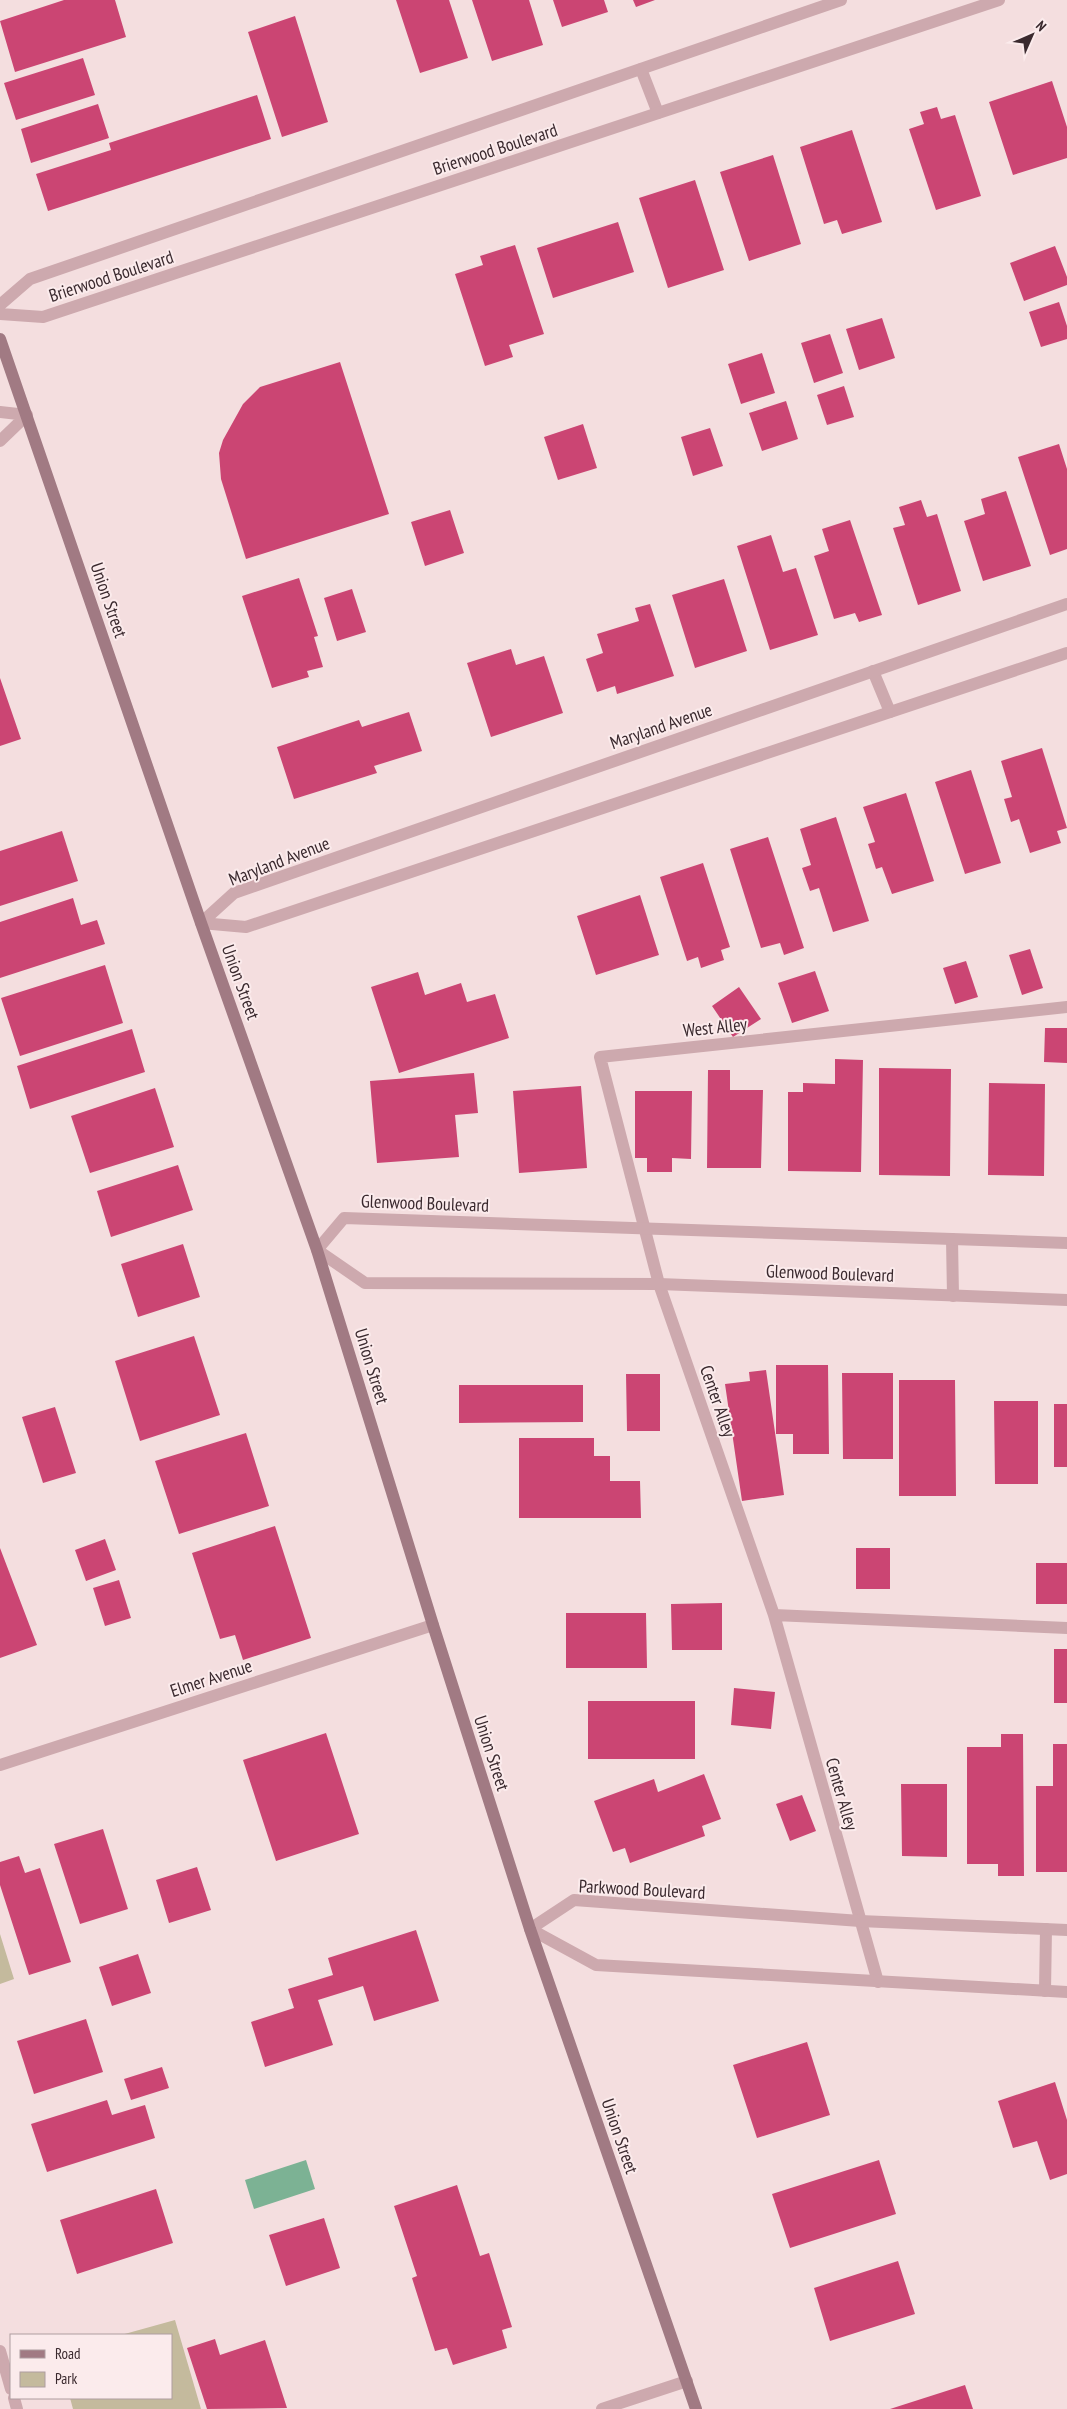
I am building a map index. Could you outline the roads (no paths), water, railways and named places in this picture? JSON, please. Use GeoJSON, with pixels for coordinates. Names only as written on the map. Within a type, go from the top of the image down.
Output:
{"type":"FeatureCollection","features":[{"type":"Feature","properties":{"kind":"main road","name":"Union Street"},"geometry":{"type":"LineString","coordinates":[[0,339],[201,923],[317,1250],[433,1625],[530,1929],[696,2409]]}},
{"type":"Feature","properties":{"kind":"street","name":"Brierwood Boulevard"},"geometry":{"type":"LineString","coordinates":[[0,305],[30,279],[841,0]]}},
{"type":"Feature","properties":{"kind":"street","name":"Brierwood Boulevard"},"geometry":{"type":"LineString","coordinates":[[0,314],[43,317],[999,0]]}},
{"type":"Feature","properties":{"kind":"street"},"geometry":{"type":"LineString","coordinates":[[641,69],[658,113]]}},
{"type":"Feature","properties":{"kind":"street"},"geometry":{"type":"LineString","coordinates":[[0,412],[27,415]]}},
{"type":"Feature","properties":{"kind":"street"},"geometry":{"type":"LineString","coordinates":[[0,441],[27,415]]}},
{"type":"Feature","properties":{"kind":"street","name":"Maryland Avenue"},"geometry":{"type":"LineString","coordinates":[[201,923],[234,893],[1067,604]]}},
{"type":"Feature","properties":{"kind":"street"},"geometry":{"type":"LineString","coordinates":[[201,923],[246,926],[1067,653]]}},
{"type":"Feature","properties":{"kind":"street"},"geometry":{"type":"LineString","coordinates":[[873,672],[890,712]]}},
{"type":"Feature","properties":{"kind":"street","name":"West Alley"},"geometry":{"type":"LineString","coordinates":[[659,1284],[600,1057],[1067,1007]]}},
{"type":"Feature","properties":{"kind":"street","name":"Glenwood Boulevard"},"geometry":{"type":"LineString","coordinates":[[1067,1243],[344,1218],[317,1250],[365,1283],[659,1284],[1067,1300]]}},
{"type":"Feature","properties":{"kind":"street"},"geometry":{"type":"LineString","coordinates":[[952,1239],[953,1296]]}},
{"type":"Feature","properties":{"kind":"street","name":"Center Alley"},"geometry":{"type":"LineString","coordinates":[[659,1284],[774,1615],[878,1982]]}},
{"type":"Feature","properties":{"kind":"street"},"geometry":{"type":"LineString","coordinates":[[774,1615],[1067,1628]]}},
{"type":"Feature","properties":{"kind":"street","name":"Elmer Avenue"},"geometry":{"type":"LineString","coordinates":[[0,1764],[433,1625]]}},
{"type":"Feature","properties":{"kind":"street","name":"Parkwood Boulevard"},"geometry":{"type":"LineString","coordinates":[[530,1929],[574,1900],[860,1921],[1067,1930]]}},
{"type":"Feature","properties":{"kind":"street"},"geometry":{"type":"LineString","coordinates":[[530,1929],[596,1965],[1067,1992]]}},
{"type":"Feature","properties":{"kind":"street"},"geometry":{"type":"LineString","coordinates":[[1045,1991],[1046,1930]]}},
{"type":"Feature","properties":{"kind":"street"},"geometry":{"type":"LineString","coordinates":[[0,2351],[10,2386]]}},
{"type":"Feature","properties":{"kind":"street"},"geometry":{"type":"LineString","coordinates":[[602,2409],[687,2381]]}}]}
